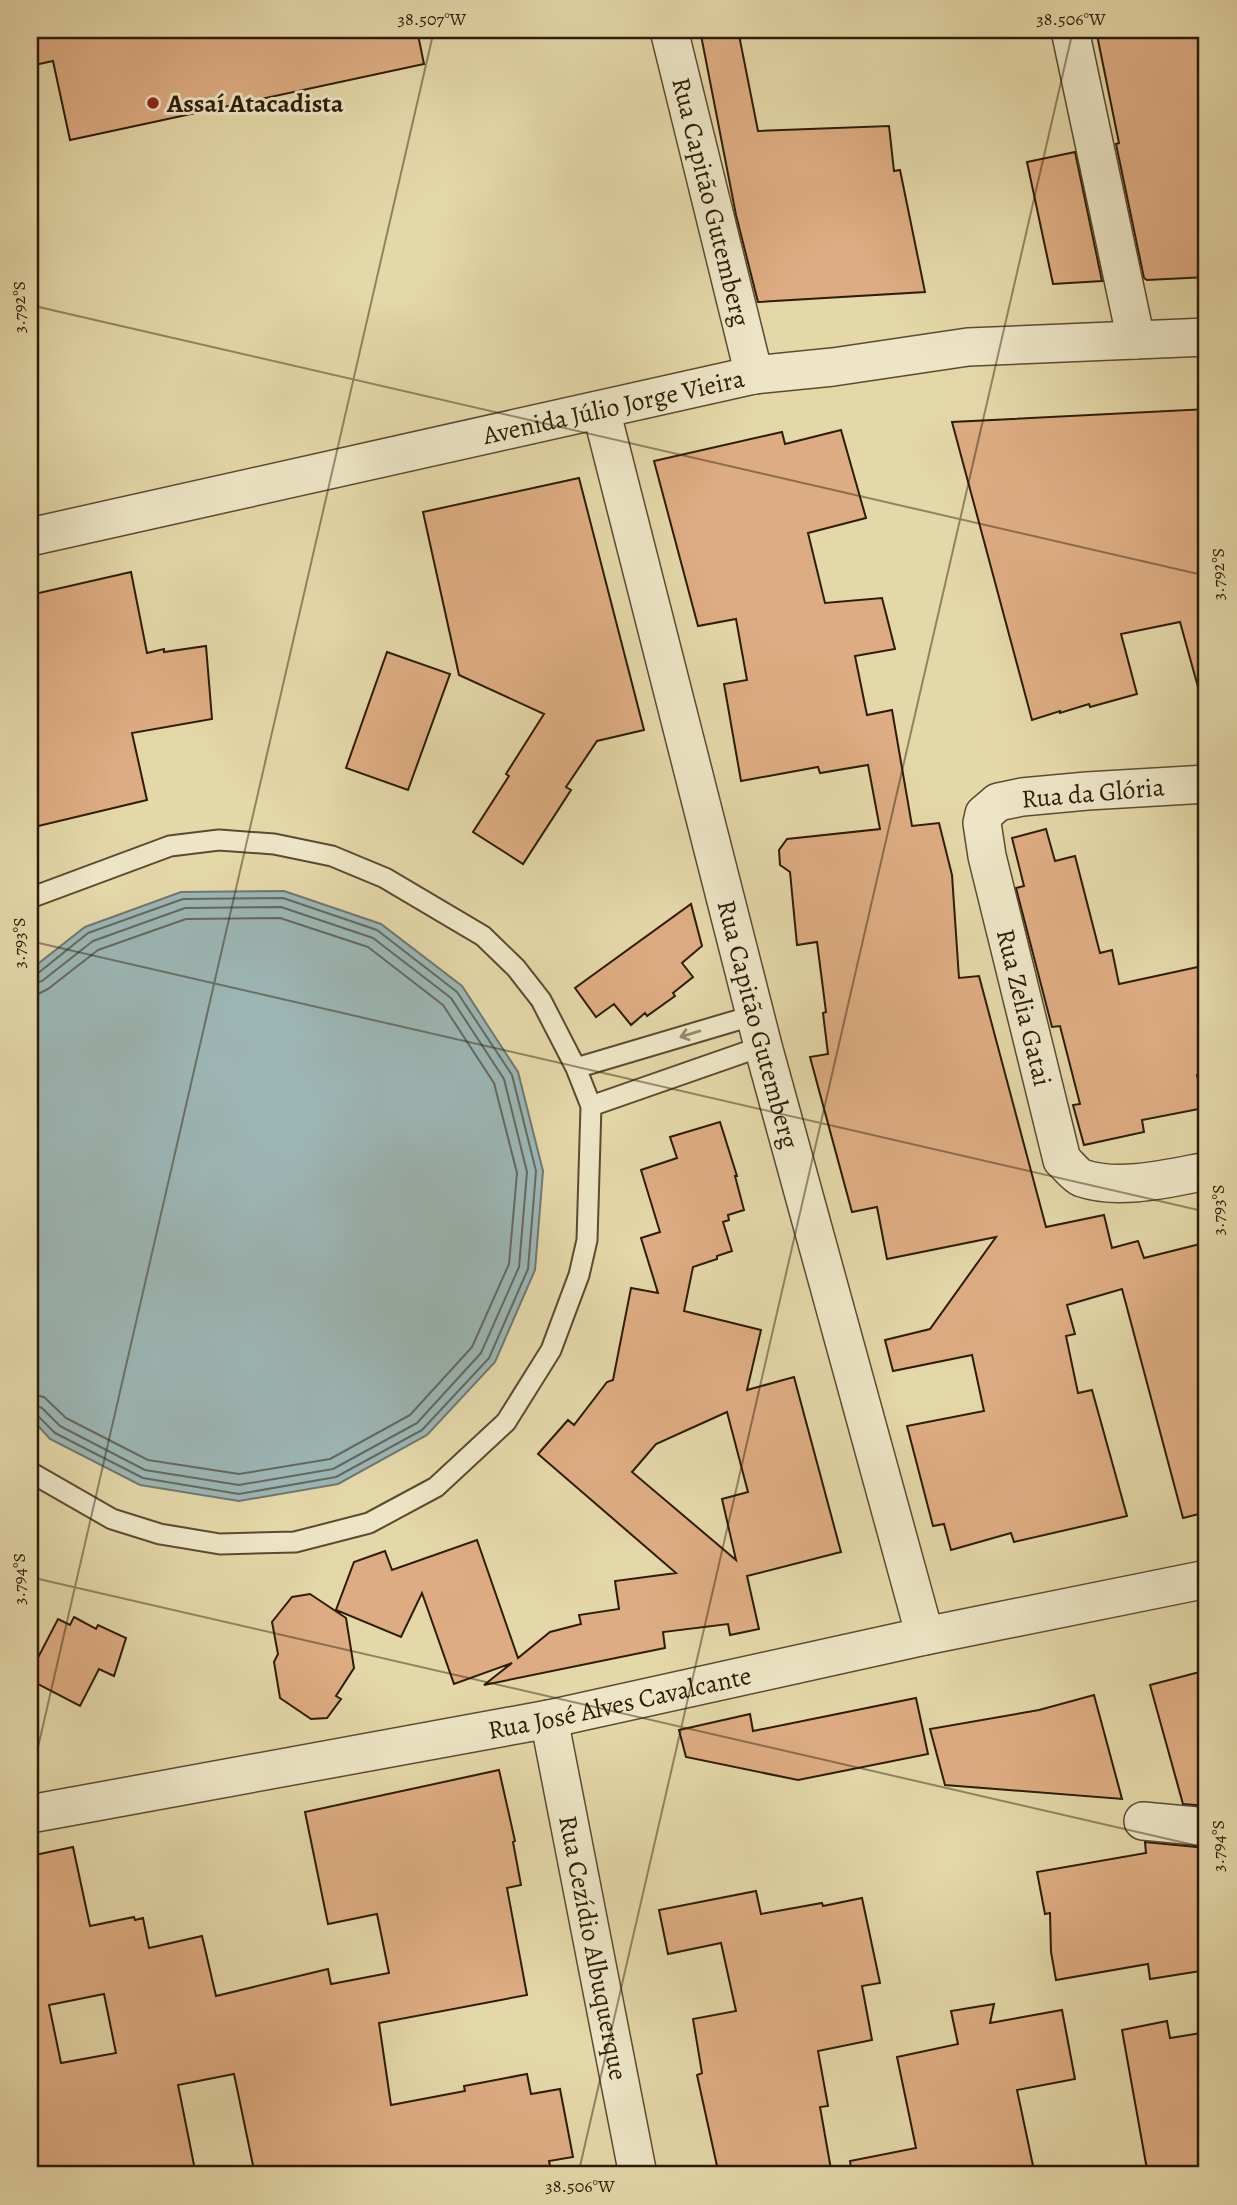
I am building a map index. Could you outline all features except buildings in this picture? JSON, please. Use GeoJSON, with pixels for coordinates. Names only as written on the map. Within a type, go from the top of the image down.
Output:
{"type":"FeatureCollection","features":[{"type":"Feature","properties":{"kind":"street","name":"Rua Capitão Gutemberg"},"geometry":{"type":"LineString","coordinates":[[669,30],[754,375]]}},
{"type":"Feature","properties":{"kind":"street"},"geometry":{"type":"LineString","coordinates":[[1070,30],[1136,340]]}},
{"type":"Feature","properties":{"kind":"street","name":"Avenida Júlio Jorge Vieira"},"geometry":{"type":"LineString","coordinates":[[30,537],[754,375],[833,367],[968,347],[1207,337]]}},
{"type":"Feature","properties":{"kind":"street","name":"Rua Capitão Gutemberg"},"geometry":{"type":"LineString","coordinates":[[601,410],[759,1030],[925,1636]]}},
{"type":"Feature","properties":{"kind":"street","name":"Rua da Glória"},"geometry":{"type":"LineString","coordinates":[[987,856],[982,823],[984,814],[998,802],[1087,791],[1207,784]]}},
{"type":"Feature","properties":{"kind":"street","name":"Rua Zelia Gatai"},"geometry":{"type":"LineString","coordinates":[[987,856],[1062,1160],[1080,1177],[1115,1184],[1163,1180],[1207,1171]]}},
{"type":"Feature","properties":{"kind":"street","name":"Rua José Alves Cavalcante"},"geometry":{"type":"LineString","coordinates":[[30,1814],[549,1719],[925,1636],[1207,1579]]}},
{"type":"Feature","properties":{"kind":"street","name":"Rua Cezídio Albuquerque"},"geometry":{"type":"LineString","coordinates":[[549,1719],[638,2175]]}},
{"type":"Feature","properties":{"kind":"street"},"geometry":{"type":"LineString","coordinates":[[1143,1821],[1207,1827]]}},
{"type":"Feature","properties":{"kind":"lane"},"geometry":{"type":"LineString","coordinates":[[30,898],[170,846],[219,840],[274,844],[332,856],[385,878],[483,936],[516,968],[541,1000],[576,1068],[591,1106],[587,1240],[579,1275],[551,1350],[506,1422],[436,1487],[369,1523],[295,1542],[220,1544],[160,1534],[112,1519],[30,1472]]}},
{"type":"Feature","properties":{"kind":"lane"},"geometry":{"type":"LineString","coordinates":[[576,1068],[759,1030]]}},
{"type":"Feature","properties":{"kind":"lane"},"geometry":{"type":"LineString","coordinates":[[591,1106],[759,1030]]}},
{"type":"Feature","properties":{"kind":"water"},"geometry":{"type":"Polygon","coordinates":[[[284,891],[381,924],[462,986],[518,1072],[543,1171],[535,1270],[495,1362],[427,1435],[338,1484],[239,1501],[140,1485],[50,1439],[30,1417],[30,970],[85,927],[181,892],[284,891]]]}},
{"type":"Feature","properties":{"kind":"place","name":"Assaí Atacadista"},"geometry":{"type":"Point","coordinates":[153,103]}}]}
